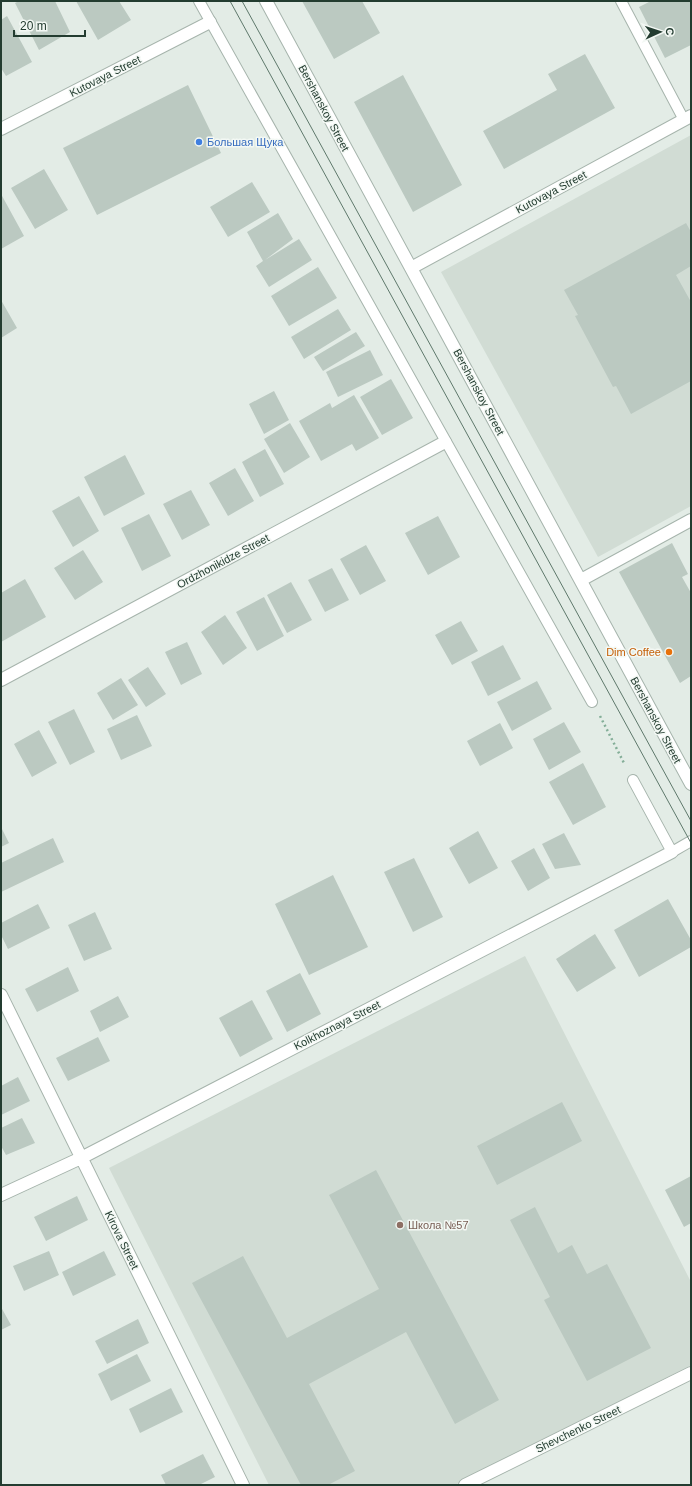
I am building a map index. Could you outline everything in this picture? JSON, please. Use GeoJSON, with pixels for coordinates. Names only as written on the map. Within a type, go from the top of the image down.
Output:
{"type":"FeatureCollection","features":[{"type":"Feature","properties":{"kind":"street","name":"Bershanskoy Street"},"geometry":{"type":"LineString","coordinates":[[266,1],[691,784]]}},
{"type":"Feature","properties":{"kind":"street","name":"Kutovaya Street"},"geometry":{"type":"LineString","coordinates":[[1,129],[210,22]]}},
{"type":"Feature","properties":{"kind":"street","name":"Kutovaya Street"},"geometry":{"type":"LineString","coordinates":[[411,268],[688,118]]}},
{"type":"Feature","properties":{"kind":"street","name":"Ordzhonikidze Street"},"geometry":{"type":"LineString","coordinates":[[1,680],[445,442]]}},
{"type":"Feature","properties":{"kind":"street"},"geometry":{"type":"LineString","coordinates":[[580,580],[691,520]]}},
{"type":"Feature","properties":{"kind":"street","name":"Kolkhoznaya Street"},"geometry":{"type":"LineString","coordinates":[[1,1196],[81,1158],[672,852]]}},
{"type":"Feature","properties":{"kind":"street","name":"Kirova Street"},"geometry":{"type":"LineString","coordinates":[[1,995],[243,1485]]}},
{"type":"Feature","properties":{"kind":"street","name":"Shevchenko Street"},"geometry":{"type":"LineString","coordinates":[[464,1485],[691,1373]]}},
{"type":"Feature","properties":{"kind":"lane"},"geometry":{"type":"LineString","coordinates":[[199,1],[592,702]]}},
{"type":"Feature","properties":{"kind":"lane"},"geometry":{"type":"LineString","coordinates":[[621,1],[688,118]]}},
{"type":"Feature","properties":{"kind":"lane"},"geometry":{"type":"LineString","coordinates":[[633,780],[672,852],[691,841]]}},
{"type":"Feature","properties":{"kind":"path"},"geometry":{"type":"LineString","coordinates":[[592,702],[633,780]]}},
{"type":"Feature","properties":{"kind":"shaded area"},"geometry":{"type":"Polygon","coordinates":[[[691,135],[691,506],[598,557],[441,272],[691,135]]]}},
{"type":"Feature","properties":{"kind":"shaded area","name":"Школа №57"},"geometry":{"type":"Polygon","coordinates":[[[525,956],[691,1282],[691,1365],[455,1485],[269,1485],[109,1168],[525,956]]]}},
{"type":"Feature","properties":{"kind":"building"},"geometry":{"type":"Polygon","coordinates":[[[19,1],[55,1],[70,32],[39,50],[15,3],[19,1]]]}},
{"type":"Feature","properties":{"kind":"building"},"geometry":{"type":"Polygon","coordinates":[[[76,1],[119,1],[131,20],[98,40],[76,1]]]}},
{"type":"Feature","properties":{"kind":"building"},"geometry":{"type":"Polygon","coordinates":[[[302,1],[362,1],[380,33],[334,59],[302,1]]]}},
{"type":"Feature","properties":{"kind":"building"},"geometry":{"type":"Polygon","coordinates":[[[651,1],[691,1],[691,45],[665,58],[639,7],[651,1]]]}},
{"type":"Feature","properties":{"kind":"building"},"geometry":{"type":"Polygon","coordinates":[[[7,16],[32,62],[6,76],[1,68],[1,20],[7,16]]]}},
{"type":"Feature","properties":{"kind":"building"},"geometry":{"type":"Polygon","coordinates":[[[585,54],[615,108],[504,169],[483,131],[557,90],[548,74],[585,54]]]}},
{"type":"Feature","properties":{"kind":"building"},"geometry":{"type":"Polygon","coordinates":[[[403,75],[462,185],[413,212],[354,102],[403,75]]]}},
{"type":"Feature","properties":{"kind":"building"},"geometry":{"type":"Polygon","coordinates":[[[188,85],[221,153],[97,215],[63,148],[188,85]]]}},
{"type":"Feature","properties":{"kind":"building"},"geometry":{"type":"Polygon","coordinates":[[[44,169],[68,210],[35,229],[11,188],[44,169]]]}},
{"type":"Feature","properties":{"kind":"building"},"geometry":{"type":"Polygon","coordinates":[[[252,182],[270,212],[228,237],[210,207],[252,182]]]}},
{"type":"Feature","properties":{"kind":"building"},"geometry":{"type":"Polygon","coordinates":[[[1,194],[24,236],[1,249],[1,194]]]}},
{"type":"Feature","properties":{"kind":"building"},"geometry":{"type":"Polygon","coordinates":[[[278,213],[293,239],[265,260],[299,239],[312,260],[269,287],[256,266],[263,261],[247,232],[278,213]]]}},
{"type":"Feature","properties":{"kind":"building"},"geometry":{"type":"Polygon","coordinates":[[[686,223],[691,232],[691,266],[676,275],[691,302],[691,381],[631,414],[616,386],[613,387],[575,316],[578,315],[564,290],[686,223]]]}},
{"type":"Feature","properties":{"kind":"building"},"geometry":{"type":"Polygon","coordinates":[[[318,267],[337,298],[289,326],[271,296],[318,267]]]}},
{"type":"Feature","properties":{"kind":"building"},"geometry":{"type":"Polygon","coordinates":[[[1,300],[17,328],[1,338],[1,300]]]}},
{"type":"Feature","properties":{"kind":"building"},"geometry":{"type":"Polygon","coordinates":[[[338,309],[351,330],[304,359],[291,337],[338,309]]]}},
{"type":"Feature","properties":{"kind":"building"},"geometry":{"type":"Polygon","coordinates":[[[356,332],[365,346],[323,371],[314,357],[356,332]]]}},
{"type":"Feature","properties":{"kind":"building"},"geometry":{"type":"Polygon","coordinates":[[[370,350],[383,375],[338,397],[326,372],[370,350]]]}},
{"type":"Feature","properties":{"kind":"building"},"geometry":{"type":"Polygon","coordinates":[[[391,379],[413,418],[382,435],[360,397],[391,379]]]}},
{"type":"Feature","properties":{"kind":"building"},"geometry":{"type":"Polygon","coordinates":[[[274,391],[289,420],[264,434],[249,404],[274,391]]]}},
{"type":"Feature","properties":{"kind":"building"},"geometry":{"type":"Polygon","coordinates":[[[354,395],[379,438],[356,451],[352,444],[321,461],[299,421],[330,403],[332,408],[354,395]]]}},
{"type":"Feature","properties":{"kind":"building"},"geometry":{"type":"Polygon","coordinates":[[[290,423],[310,457],[284,473],[264,439],[290,423]]]}},
{"type":"Feature","properties":{"kind":"building"},"geometry":{"type":"Polygon","coordinates":[[[265,449],[284,484],[260,497],[242,462],[265,449]]]}},
{"type":"Feature","properties":{"kind":"building"},"geometry":{"type":"Polygon","coordinates":[[[125,455],[145,494],[104,516],[84,477],[125,455]]]}},
{"type":"Feature","properties":{"kind":"building"},"geometry":{"type":"Polygon","coordinates":[[[235,468],[254,501],[228,516],[209,483],[235,468]]]}},
{"type":"Feature","properties":{"kind":"building"},"geometry":{"type":"Polygon","coordinates":[[[191,490],[210,525],[182,540],[163,504],[191,490]]]}},
{"type":"Feature","properties":{"kind":"building"},"geometry":{"type":"Polygon","coordinates":[[[79,496],[99,531],[73,547],[52,511],[79,496]]]}},
{"type":"Feature","properties":{"kind":"building"},"geometry":{"type":"Polygon","coordinates":[[[149,514],[171,556],[142,571],[121,528],[149,514]]]}},
{"type":"Feature","properties":{"kind":"building"},"geometry":{"type":"Polygon","coordinates":[[[438,516],[460,557],[428,575],[405,533],[438,516]]]}},
{"type":"Feature","properties":{"kind":"building"},"geometry":{"type":"Polygon","coordinates":[[[672,543],[688,574],[682,577],[691,593],[691,676],[680,683],[619,572],[672,543]]]}},
{"type":"Feature","properties":{"kind":"building"},"geometry":{"type":"Polygon","coordinates":[[[366,545],[386,581],[360,595],[340,559],[366,545]]]}},
{"type":"Feature","properties":{"kind":"building"},"geometry":{"type":"Polygon","coordinates":[[[83,550],[103,582],[75,600],[54,568],[83,550]]]}},
{"type":"Feature","properties":{"kind":"building"},"geometry":{"type":"Polygon","coordinates":[[[332,568],[349,600],[325,612],[308,580],[332,568]]]}},
{"type":"Feature","properties":{"kind":"building"},"geometry":{"type":"Polygon","coordinates":[[[25,579],[46,617],[1,642],[1,593],[25,579]]]}},
{"type":"Feature","properties":{"kind":"building"},"geometry":{"type":"Polygon","coordinates":[[[291,582],[312,620],[287,633],[267,595],[291,582]]]}},
{"type":"Feature","properties":{"kind":"building"},"geometry":{"type":"Polygon","coordinates":[[[264,597],[284,636],[257,651],[236,612],[264,597]]]}},
{"type":"Feature","properties":{"kind":"building"},"geometry":{"type":"Polygon","coordinates":[[[225,615],[247,648],[223,665],[201,632],[225,615]]]}},
{"type":"Feature","properties":{"kind":"building"},"geometry":{"type":"Polygon","coordinates":[[[461,621],[478,651],[452,665],[435,635],[461,621]]]}},
{"type":"Feature","properties":{"kind":"building"},"geometry":{"type":"Polygon","coordinates":[[[187,642],[202,674],[181,685],[165,652],[187,642]]]}},
{"type":"Feature","properties":{"kind":"building"},"geometry":{"type":"Polygon","coordinates":[[[503,645],[521,679],[488,696],[471,662],[503,645]]]}},
{"type":"Feature","properties":{"kind":"building"},"geometry":{"type":"Polygon","coordinates":[[[148,667],[166,694],[146,707],[128,680],[148,667]]]}},
{"type":"Feature","properties":{"kind":"building"},"geometry":{"type":"Polygon","coordinates":[[[121,678],[138,705],[113,720],[97,693],[121,678]]]}},
{"type":"Feature","properties":{"kind":"building"},"geometry":{"type":"Polygon","coordinates":[[[537,681],[552,709],[512,731],[497,702],[537,681]]]}},
{"type":"Feature","properties":{"kind":"building"},"geometry":{"type":"Polygon","coordinates":[[[74,709],[95,752],[70,765],[48,722],[74,709]]]}},
{"type":"Feature","properties":{"kind":"building"},"geometry":{"type":"Polygon","coordinates":[[[137,715],[152,746],[121,760],[107,729],[137,715]]]}},
{"type":"Feature","properties":{"kind":"building"},"geometry":{"type":"Polygon","coordinates":[[[564,722],[581,752],[549,770],[533,739],[564,722]]]}},
{"type":"Feature","properties":{"kind":"building"},"geometry":{"type":"Polygon","coordinates":[[[500,723],[513,748],[480,766],[467,741],[500,723]]]}},
{"type":"Feature","properties":{"kind":"building"},"geometry":{"type":"Polygon","coordinates":[[[39,730],[57,763],[32,777],[14,744],[39,730]]]}},
{"type":"Feature","properties":{"kind":"building"},"geometry":{"type":"Polygon","coordinates":[[[583,763],[606,807],[573,825],[549,782],[583,763]]]}},
{"type":"Feature","properties":{"kind":"building"},"geometry":{"type":"Polygon","coordinates":[[[1,827],[9,843],[1,847],[1,827]]]}},
{"type":"Feature","properties":{"kind":"building"},"geometry":{"type":"Polygon","coordinates":[[[478,831],[498,868],[469,884],[449,848],[478,831]]]}},
{"type":"Feature","properties":{"kind":"building"},"geometry":{"type":"Polygon","coordinates":[[[564,833],[581,865],[555,869],[542,844],[564,833]]]}},
{"type":"Feature","properties":{"kind":"building"},"geometry":{"type":"Polygon","coordinates":[[[53,838],[64,862],[1,892],[1,863],[53,838]]]}},
{"type":"Feature","properties":{"kind":"building"},"geometry":{"type":"Polygon","coordinates":[[[534,848],[550,878],[528,891],[511,861],[534,848]]]}},
{"type":"Feature","properties":{"kind":"building"},"geometry":{"type":"Polygon","coordinates":[[[414,858],[443,917],[413,932],[384,872],[414,858]]]}},
{"type":"Feature","properties":{"kind":"building"},"geometry":{"type":"Polygon","coordinates":[[[333,875],[368,947],[309,975],[275,904],[333,875]]]}},
{"type":"Feature","properties":{"kind":"building"},"geometry":{"type":"Polygon","coordinates":[[[668,899],[691,940],[691,947],[639,977],[614,930],[668,899]]]}},
{"type":"Feature","properties":{"kind":"building"},"geometry":{"type":"Polygon","coordinates":[[[38,904],[50,928],[8,949],[1,935],[1,923],[38,904]]]}},
{"type":"Feature","properties":{"kind":"building"},"geometry":{"type":"Polygon","coordinates":[[[95,912],[112,949],[84,961],[68,925],[95,912]]]}},
{"type":"Feature","properties":{"kind":"building"},"geometry":{"type":"Polygon","coordinates":[[[595,934],[616,968],[577,992],[556,959],[595,934]]]}},
{"type":"Feature","properties":{"kind":"building"},"geometry":{"type":"Polygon","coordinates":[[[68,967],[79,991],[37,1012],[25,989],[68,967]]]}},
{"type":"Feature","properties":{"kind":"building"},"geometry":{"type":"Polygon","coordinates":[[[300,973],[321,1014],[287,1032],[266,991],[300,973]]]}},
{"type":"Feature","properties":{"kind":"building"},"geometry":{"type":"Polygon","coordinates":[[[118,996],[129,1017],[100,1032],[90,1011],[118,996]]]}},
{"type":"Feature","properties":{"kind":"building"},"geometry":{"type":"Polygon","coordinates":[[[252,1000],[273,1039],[240,1057],[219,1018],[252,1000]]]}},
{"type":"Feature","properties":{"kind":"building"},"geometry":{"type":"Polygon","coordinates":[[[98,1037],[110,1061],[68,1081],[56,1058],[98,1037]]]}},
{"type":"Feature","properties":{"kind":"building"},"geometry":{"type":"Polygon","coordinates":[[[18,1077],[30,1101],[1,1115],[1,1086],[18,1077]]]}},
{"type":"Feature","properties":{"kind":"building"},"geometry":{"type":"Polygon","coordinates":[[[562,1102],[582,1141],[497,1185],[477,1146],[562,1102]]]}},
{"type":"Feature","properties":{"kind":"building"},"geometry":{"type":"Polygon","coordinates":[[[22,1118],[35,1143],[6,1155],[1,1146],[1,1128],[22,1118]]]}},
{"type":"Feature","properties":{"kind":"building"},"geometry":{"type":"Polygon","coordinates":[[[376,1170],[499,1400],[455,1424],[406,1332],[309,1384],[355,1471],[328,1485],[301,1485],[192,1283],[243,1256],[287,1338],[379,1289],[329,1195],[376,1170]]]}},
{"type":"Feature","properties":{"kind":"building"},"geometry":{"type":"Polygon","coordinates":[[[691,1176],[691,1223],[684,1227],[665,1190],[691,1176]]]}},
{"type":"Feature","properties":{"kind":"building"},"geometry":{"type":"Polygon","coordinates":[[[77,1196],[88,1220],[46,1241],[34,1217],[77,1196]]]}},
{"type":"Feature","properties":{"kind":"building"},"geometry":{"type":"Polygon","coordinates":[[[535,1207],[558,1253],[572,1245],[587,1274],[607,1264],[651,1348],[587,1381],[544,1300],[550,1297],[510,1220],[535,1207]]]}},
{"type":"Feature","properties":{"kind":"building"},"geometry":{"type":"Polygon","coordinates":[[[49,1251],[59,1275],[24,1291],[13,1266],[49,1251]]]}},
{"type":"Feature","properties":{"kind":"building"},"geometry":{"type":"Polygon","coordinates":[[[104,1251],[116,1275],[73,1296],[62,1272],[104,1251]]]}},
{"type":"Feature","properties":{"kind":"building"},"geometry":{"type":"Polygon","coordinates":[[[1,1307],[11,1325],[1,1330],[1,1307]]]}},
{"type":"Feature","properties":{"kind":"building"},"geometry":{"type":"Polygon","coordinates":[[[138,1319],[149,1343],[107,1364],[95,1341],[138,1319]]]}},
{"type":"Feature","properties":{"kind":"building"},"geometry":{"type":"Polygon","coordinates":[[[137,1354],[151,1381],[111,1401],[98,1374],[137,1354]]]}},
{"type":"Feature","properties":{"kind":"building"},"geometry":{"type":"Polygon","coordinates":[[[171,1388],[183,1412],[140,1433],[129,1409],[171,1388]]]}},
{"type":"Feature","properties":{"kind":"building"},"geometry":{"type":"Polygon","coordinates":[[[203,1454],[215,1477],[199,1485],[166,1485],[161,1475],[203,1454]]]}},
{"type":"Feature","properties":{"kind":"tram line"},"geometry":{"type":"LineString","coordinates":[[230,1],[691,843]]}},
{"type":"Feature","properties":{"kind":"tram line"},"geometry":{"type":"LineString","coordinates":[[242,1],[691,821]]}},
{"type":"Feature","properties":{"kind":"place","name":"Большая Щука"},"geometry":{"type":"Point","coordinates":[199,142]}},
{"type":"Feature","properties":{"kind":"place","name":"Dim Coffee"},"geometry":{"type":"Point","coordinates":[669,652]}},
{"type":"Feature","properties":{"kind":"place","name":"Школа №57"},"geometry":{"type":"Point","coordinates":[400,1225]}}]}
